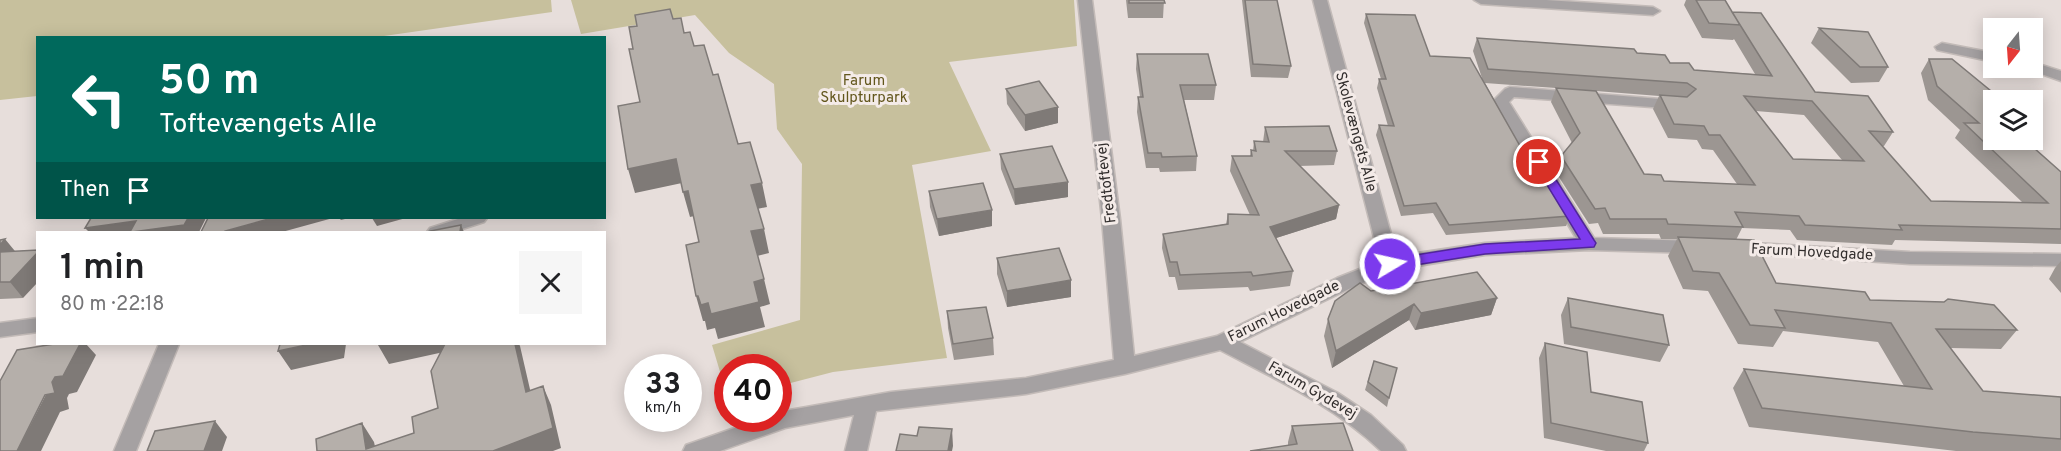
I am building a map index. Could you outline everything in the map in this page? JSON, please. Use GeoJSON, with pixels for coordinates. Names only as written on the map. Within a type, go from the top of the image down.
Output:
{"type":"FeatureCollection","features":[{"type":"Feature","properties":{"kind":"street","name":"Fredtoftevej"},"geometry":{"type":"LineString","coordinates":[[1085,0],[1111,219],[1125,366]]}},
{"type":"Feature","properties":{"kind":"street","name":"Skolevængets Alle"},"geometry":{"type":"LineString","coordinates":[[1320,0],[1390,264]]}},
{"type":"Feature","properties":{"kind":"street"},"geometry":{"type":"LineString","coordinates":[[1481,0],[1653,11]]}},
{"type":"Feature","properties":{"kind":"street"},"geometry":{"type":"LineString","coordinates":[[1942,48],[1983,56]]}},
{"type":"Feature","properties":{"kind":"street"},"geometry":{"type":"LineString","coordinates":[[2043,70],[2061,76]]}},
{"type":"Feature","properties":{"kind":"street"},"geometry":{"type":"LineString","coordinates":[[1589,243],[1501,101],[1510,92],[1679,104]]}},
{"type":"Feature","properties":{"kind":"street"},"geometry":{"type":"LineString","coordinates":[[439,231],[475,219]]}},
{"type":"Feature","properties":{"kind":"street","name":"Farum Hovedgade"},"geometry":{"type":"LineString","coordinates":[[694,451],[784,420],[926,395],[1026,386],[1125,366],[1222,342],[1344,283],[1390,264],[1485,249],[1589,243],[1888,257],[2061,260]]}},
{"type":"Feature","properties":{"kind":"street"},"geometry":{"type":"LineString","coordinates":[[0,330],[36,325]]}},
{"type":"Feature","properties":{"kind":"street","name":"Farum Gydevej"},"geometry":{"type":"LineString","coordinates":[[1222,342],[1331,399],[1363,421],[1395,451]]}},
{"type":"Feature","properties":{"kind":"street"},"geometry":{"type":"LineString","coordinates":[[125,451],[169,345]]}},
{"type":"Feature","properties":{"kind":"street"},"geometry":{"type":"LineString","coordinates":[[856,451],[867,404]]}},
{"type":"Feature","properties":{"kind":"green space"},"geometry":{"type":"Polygon","coordinates":[[[0,0],[551,0],[552,12],[384,36],[36,36],[36,96],[0,100],[0,0]]]}},
{"type":"Feature","properties":{"kind":"green space","name":"Farum Skulpturpark"},"geometry":{"type":"Polygon","coordinates":[[[571,0],[1074,0],[1077,46],[949,62],[991,151],[912,165],[947,358],[833,372],[792,383],[792,354],[715,354],[712,345],[800,320],[802,164],[777,129],[774,84],[729,53],[695,15],[581,34],[571,0]]]}},
{"type":"Feature","properties":{"kind":"building"},"geometry":{"type":"Polygon","coordinates":[[[1129,0],[1164,0],[1165,3],[1129,3],[1129,0]]]}},
{"type":"Feature","properties":{"kind":"building"},"geometry":{"type":"Polygon","coordinates":[[[1245,0],[1277,0],[1291,66],[1253,64],[1245,0]]]}},
{"type":"Feature","properties":{"kind":"building"},"geometry":{"type":"Polygon","coordinates":[[[1696,0],[1725,0],[1740,25],[1709,23],[1696,0]]]}},
{"type":"Feature","properties":{"kind":"building"},"geometry":{"type":"Polygon","coordinates":[[[670,9],[673,19],[681,18],[684,33],[690,32],[694,46],[704,45],[713,75],[718,74],[738,144],[750,142],[762,183],[751,185],[764,229],[751,231],[764,279],[754,282],[759,302],[711,314],[708,303],[701,305],[696,296],[686,245],[699,242],[688,191],[683,192],[676,159],[628,169],[618,106],[640,102],[629,49],[633,49],[629,27],[637,26],[635,15],[670,9]]]}},
{"type":"Feature","properties":{"kind":"building"},"geometry":{"type":"Polygon","coordinates":[[[1732,12],[1761,13],[1815,92],[1868,96],[1893,132],[1869,131],[1931,201],[2048,203],[1992,150],[2036,150],[2061,172],[2061,229],[1899,225],[1902,230],[1805,225],[1799,216],[1735,212],[1743,227],[1668,224],[1666,219],[1610,219],[1605,208],[1595,209],[1561,156],[1580,133],[1556,88],[1596,91],[1644,174],[1661,175],[1664,181],[1755,185],[1720,135],[1709,135],[1704,126],[1674,124],[1660,95],[1687,97],[1696,89],[1687,83],[1488,69],[1477,38],[1634,49],[1637,53],[1665,55],[1670,63],[1689,63],[1694,70],[1772,76],[1732,12]],[[1744,96],[1793,159],[1864,161],[1812,101],[1744,96]]]}},
{"type":"Feature","properties":{"kind":"building"},"geometry":{"type":"Polygon","coordinates":[[[1366,14],[1415,15],[1430,56],[1470,58],[1541,183],[1546,177],[1570,216],[1449,225],[1436,203],[1404,206],[1379,125],[1394,126],[1379,79],[1386,79],[1366,14]]]}},
{"type":"Feature","properties":{"kind":"building"},"geometry":{"type":"Polygon","coordinates":[[[1819,28],[1868,32],[1888,67],[1860,67],[1819,28]]]}},
{"type":"Feature","properties":{"kind":"building"},"geometry":{"type":"Polygon","coordinates":[[[1137,54],[1208,54],[1216,85],[1180,85],[1197,156],[1162,157],[1161,153],[1148,153],[1138,97],[1143,97],[1137,54]]]}},
{"type":"Feature","properties":{"kind":"building"},"geometry":{"type":"Polygon","coordinates":[[[1929,59],[1952,59],[1990,90],[1983,90],[1983,141],[1964,123],[1979,123],[1937,86],[1929,59]]]}},
{"type":"Feature","properties":{"kind":"building"},"geometry":{"type":"Polygon","coordinates":[[[1039,81],[1058,107],[1025,115],[1006,89],[1039,81]]]}},
{"type":"Feature","properties":{"kind":"building"},"geometry":{"type":"Polygon","coordinates":[[[1329,126],[1337,151],[1285,151],[1339,205],[1270,227],[1293,271],[1253,276],[1251,272],[1180,275],[1177,262],[1170,262],[1163,234],[1228,224],[1228,214],[1259,215],[1232,156],[1252,156],[1251,150],[1256,151],[1254,141],[1269,142],[1265,127],[1329,126]]]}},
{"type":"Feature","properties":{"kind":"building"},"geometry":{"type":"Polygon","coordinates":[[[1052,146],[1068,182],[1014,189],[1000,154],[1052,146]]]}},
{"type":"Feature","properties":{"kind":"building"},"geometry":{"type":"Polygon","coordinates":[[[983,183],[992,210],[937,219],[929,191],[983,183]]]}},
{"type":"Feature","properties":{"kind":"building"},"geometry":{"type":"Polygon","coordinates":[[[90,219],[187,219],[184,225],[138,231],[131,231],[136,221],[85,228],[90,219]]]}},
{"type":"Feature","properties":{"kind":"building"},"geometry":{"type":"Polygon","coordinates":[[[208,219],[268,219],[225,231],[202,231],[208,219]]]}},
{"type":"Feature","properties":{"kind":"building"},"geometry":{"type":"Polygon","coordinates":[[[461,225],[460,231],[430,231],[461,225]]]}},
{"type":"Feature","properties":{"kind":"building"},"geometry":{"type":"Polygon","coordinates":[[[1678,237],[1754,240],[1776,283],[1865,292],[1870,300],[1944,302],[1948,299],[1994,305],[2017,330],[1936,329],[1983,391],[2061,397],[2061,439],[1973,432],[1762,408],[1744,369],[1932,389],[1891,323],[1775,310],[1785,328],[1750,325],[1719,273],[1693,271],[1678,237]]]}},
{"type":"Feature","properties":{"kind":"building"},"geometry":{"type":"Polygon","coordinates":[[[1059,248],[1071,280],[1007,291],[997,258],[1059,248]]]}},
{"type":"Feature","properties":{"kind":"building"},"geometry":{"type":"Polygon","coordinates":[[[36,250],[36,254],[10,282],[0,282],[0,252],[36,250]]]}},
{"type":"Feature","properties":{"kind":"building"},"geometry":{"type":"Polygon","coordinates":[[[1477,272],[1497,298],[1421,313],[1414,304],[1336,351],[1328,319],[1335,301],[1360,283],[1371,291],[1477,272]]]}},
{"type":"Feature","properties":{"kind":"building"},"geometry":{"type":"Polygon","coordinates":[[[1568,298],[1663,315],[1669,345],[1571,327],[1568,298]]]}},
{"type":"Feature","properties":{"kind":"building"},"geometry":{"type":"Polygon","coordinates":[[[986,307],[993,338],[953,344],[947,311],[986,307]]]}},
{"type":"Feature","properties":{"kind":"building"},"geometry":{"type":"Polygon","coordinates":[[[1545,343],[1587,352],[1591,392],[1642,402],[1648,443],[1551,423],[1545,343]]]}},
{"type":"Feature","properties":{"kind":"building"},"geometry":{"type":"Polygon","coordinates":[[[48,345],[79,345],[63,376],[55,377],[52,382],[55,393],[45,395],[17,451],[0,451],[0,381],[17,350],[48,345]]]}},
{"type":"Feature","properties":{"kind":"building"},"geometry":{"type":"Polygon","coordinates":[[[280,345],[306,345],[278,351],[280,345]]]}},
{"type":"Feature","properties":{"kind":"building"},"geometry":{"type":"Polygon","coordinates":[[[444,345],[515,345],[526,392],[543,386],[553,428],[493,451],[317,451],[316,439],[362,423],[366,449],[414,433],[412,417],[438,408],[431,371],[444,345]]]}},
{"type":"Feature","properties":{"kind":"building"},"geometry":{"type":"Polygon","coordinates":[[[1374,361],[1397,368],[1389,398],[1368,382],[1374,361]]]}},
{"type":"Feature","properties":{"kind":"building"},"geometry":{"type":"Polygon","coordinates":[[[215,421],[204,451],[147,451],[155,431],[215,421]]]}},
{"type":"Feature","properties":{"kind":"building"},"geometry":{"type":"Polygon","coordinates":[[[1343,423],[1353,451],[1250,451],[1297,444],[1292,426],[1343,423]]]}},
{"type":"Feature","properties":{"kind":"building"},"geometry":{"type":"Polygon","coordinates":[[[919,427],[952,429],[948,451],[896,451],[900,434],[917,436],[919,427]]]}},
{"type":"Feature","properties":{"kind":"route"},"geometry":{"type":"LineString","coordinates":[[1390,264],[1485,249],[1589,243],[1539,162]]}}]}
